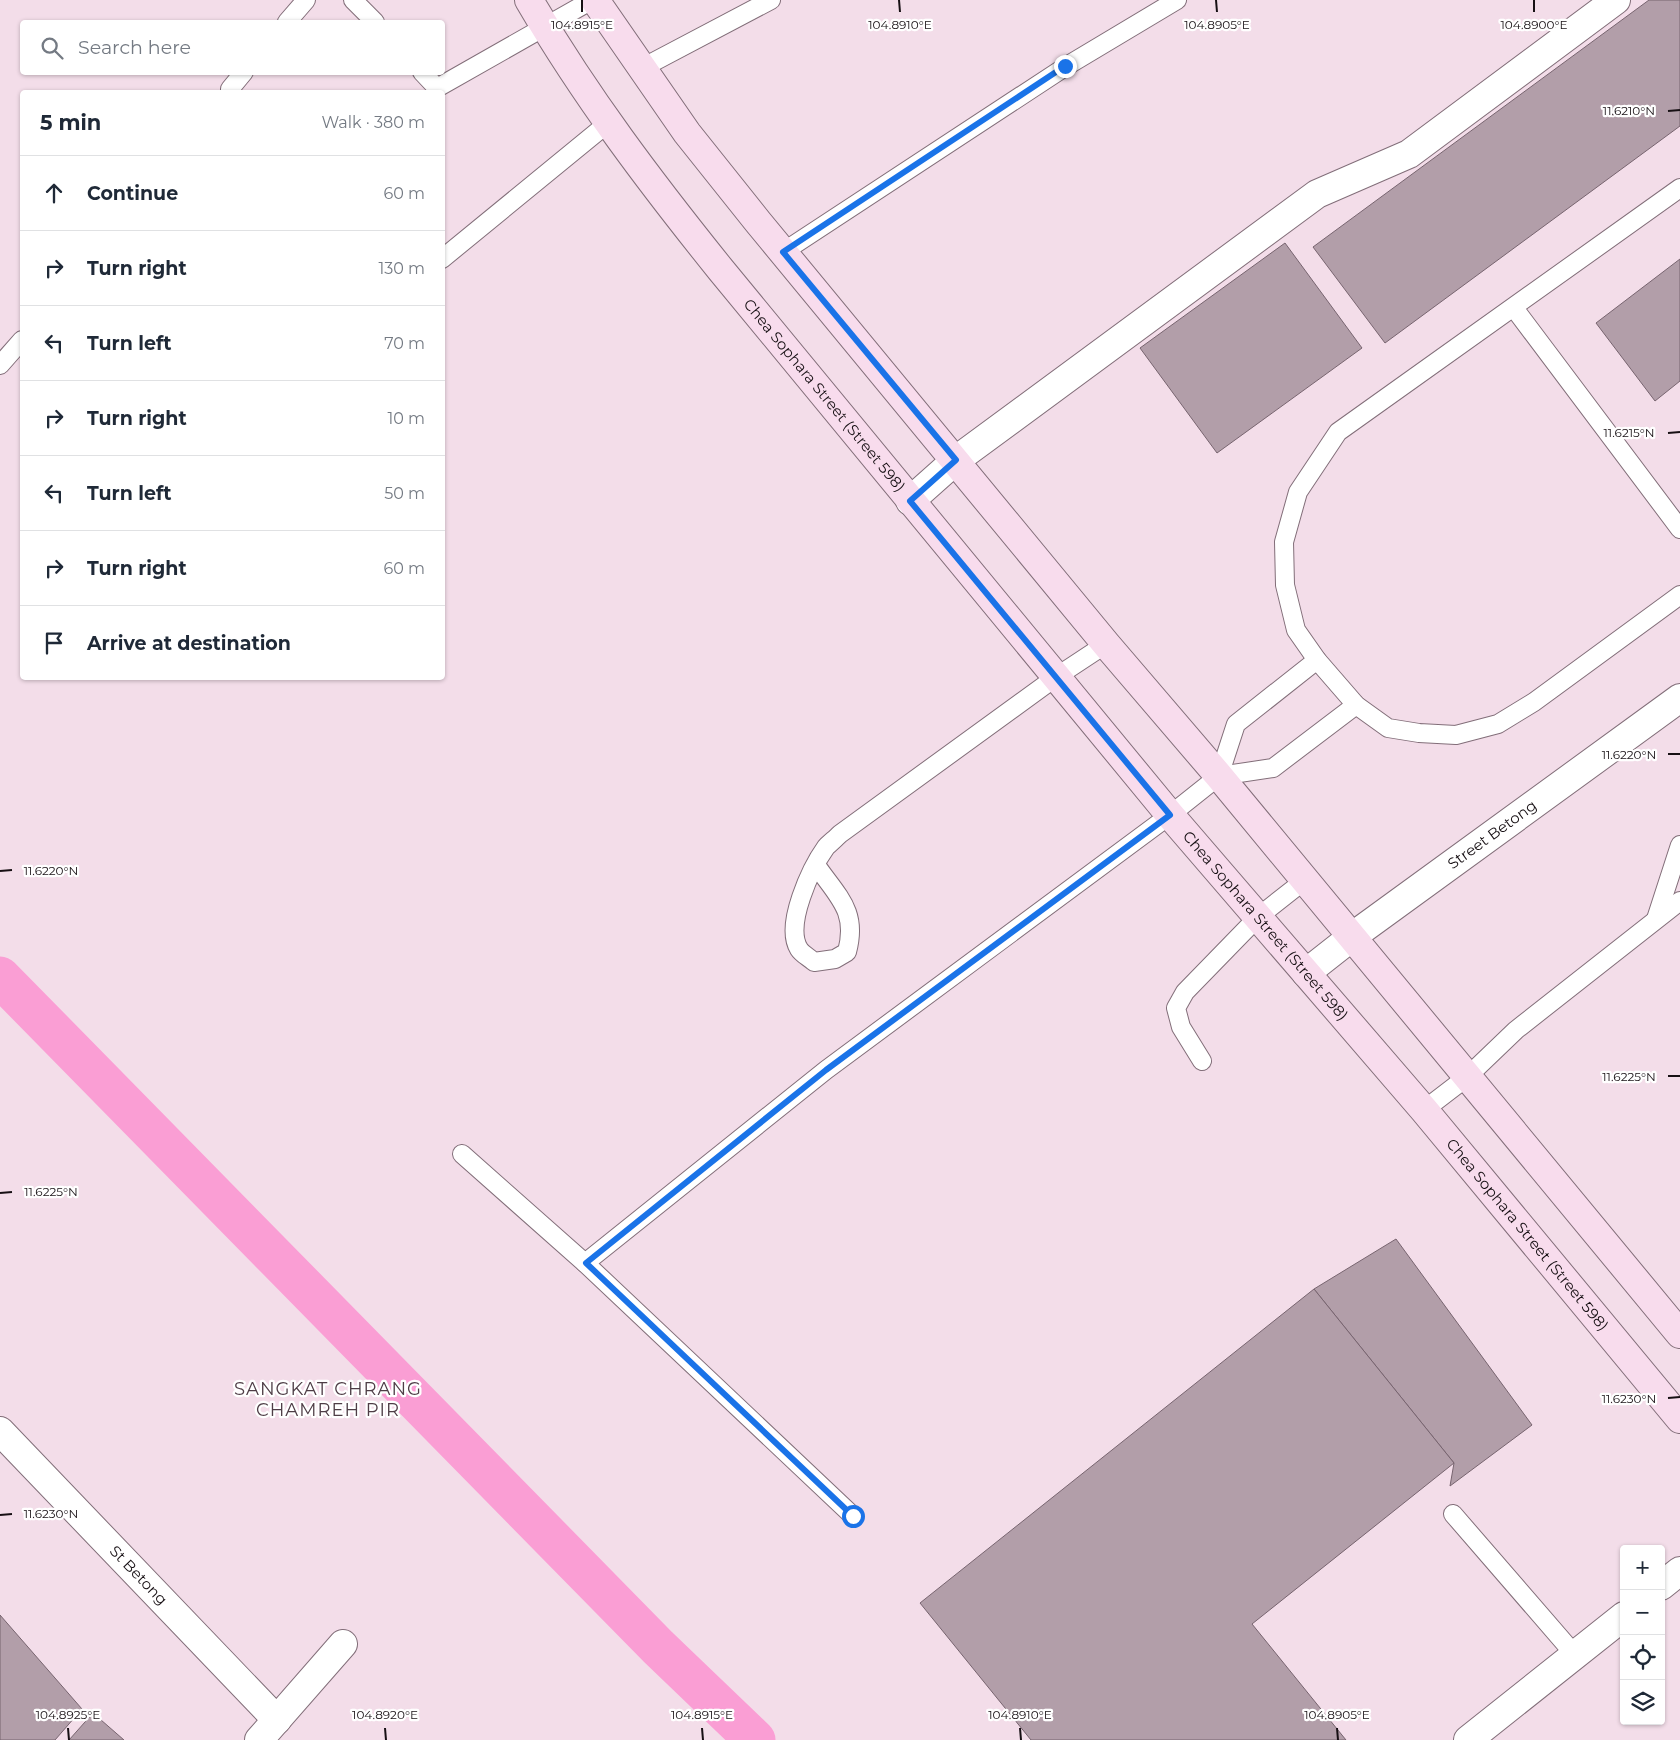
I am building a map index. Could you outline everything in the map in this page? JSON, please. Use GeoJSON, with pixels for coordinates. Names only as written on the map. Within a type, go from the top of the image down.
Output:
{"type":"FeatureCollection","features":[{"type":"Feature","properties":{"kind":"main road","name":"Chea Sophara Street (Street 598)"},"geometry":{"type":"LineString","coordinates":[[529,0],[608,123],[649,180],[910,501],[1170,815],[1424,1110],[1680,1419]]}},
{"type":"Feature","properties":{"kind":"main road"},"geometry":{"type":"LineString","coordinates":[[594,0],[687,134],[783,252],[1106,644],[1353,936],[1680,1334]]}},
{"type":"Feature","properties":{"kind":"street"},"geometry":{"type":"LineString","coordinates":[[910,501],[956,460],[1317,194],[1408,154],[1616,0]]}},
{"type":"Feature","properties":{"kind":"street","name":"Street Betong"},"geometry":{"type":"LineString","coordinates":[[1306,973],[1353,936],[1680,698]]}},
{"type":"Feature","properties":{"kind":"street","name":"St Betong"},"geometry":{"type":"LineString","coordinates":[[0,1431],[276,1720]]}},
{"type":"Feature","properties":{"kind":"street"},"geometry":{"type":"LineString","coordinates":[[1665,1583],[1680,1571]]}},
{"type":"Feature","properties":{"kind":"street"},"geometry":{"type":"LineString","coordinates":[[1468,1740],[1620,1619]]}},
{"type":"Feature","properties":{"kind":"street"},"geometry":{"type":"LineString","coordinates":[[259,1740],[343,1644]]}},
{"type":"Feature","properties":{"kind":"lane"},"geometry":{"type":"LineString","coordinates":[[289,20],[306,0]]}},
{"type":"Feature","properties":{"kind":"lane"},"geometry":{"type":"LineString","coordinates":[[353,0],[373,20]]}},
{"type":"Feature","properties":{"kind":"lane"},"geometry":{"type":"LineString","coordinates":[[424,75],[435,90],[594,0]]}},
{"type":"Feature","properties":{"kind":"lane"},"geometry":{"type":"LineString","coordinates":[[642,68],[771,0]]}},
{"type":"Feature","properties":{"kind":"lane"},"geometry":{"type":"LineString","coordinates":[[783,252],[1065,66],[1176,0]]}},
{"type":"Feature","properties":{"kind":"lane"},"geometry":{"type":"LineString","coordinates":[[230,90],[242,75]]}},
{"type":"Feature","properties":{"kind":"lane"},"geometry":{"type":"LineString","coordinates":[[445,257],[608,123]]}},
{"type":"Feature","properties":{"kind":"lane"},"geometry":{"type":"LineString","coordinates":[[1680,188],[1338,432],[1298,492],[1284,542],[1285,585],[1296,630],[1317,660],[1356,706],[1388,728],[1419,733],[1456,735],[1498,724],[1534,702],[1680,595]]}},
{"type":"Feature","properties":{"kind":"lane"},"geometry":{"type":"LineString","coordinates":[[1514,308],[1680,529]]}},
{"type":"Feature","properties":{"kind":"lane"},"geometry":{"type":"LineString","coordinates":[[0,365],[20,342]]}},
{"type":"Feature","properties":{"kind":"lane"},"geometry":{"type":"LineString","coordinates":[[816,865],[850,914],[852,934],[847,952],[835,960],[814,962],[799,949],[794,931],[797,907],[816,865],[827,847],[840,834],[1106,644]]}},
{"type":"Feature","properties":{"kind":"lane"},"geometry":{"type":"LineString","coordinates":[[1219,776],[1236,724],[1317,660]]}},
{"type":"Feature","properties":{"kind":"lane"},"geometry":{"type":"LineString","coordinates":[[586,1263],[826,1070],[1170,815],[1219,776],[1273,768],[1356,706]]}},
{"type":"Feature","properties":{"kind":"lane"},"geometry":{"type":"LineString","coordinates":[[1656,920],[1680,844]]}},
{"type":"Feature","properties":{"kind":"lane"},"geometry":{"type":"LineString","coordinates":[[1202,1061],[1181,1027],[1176,1008],[1185,992],[1258,917],[1305,880]]}},
{"type":"Feature","properties":{"kind":"lane"},"geometry":{"type":"LineString","coordinates":[[1424,1110],[1467,1077],[1516,1030],[1680,901]]}},
{"type":"Feature","properties":{"kind":"lane"},"geometry":{"type":"LineString","coordinates":[[462,1154],[586,1263],[853,1516]]}},
{"type":"Feature","properties":{"kind":"lane"},"geometry":{"type":"LineString","coordinates":[[1453,1514],[1575,1654]]}},
{"type":"Feature","properties":{"kind":"building"},"geometry":{"type":"Polygon","coordinates":[[[1649,0],[1680,0],[1680,126],[1385,343],[1313,247],[1649,0]]]}},
{"type":"Feature","properties":{"kind":"building"},"geometry":{"type":"Polygon","coordinates":[[[1285,243],[1362,348],[1217,453],[1140,348],[1285,243]]]}},
{"type":"Feature","properties":{"kind":"building"},"geometry":{"type":"Polygon","coordinates":[[[1680,259],[1680,381],[1655,401],[1596,323],[1680,259]]]}},
{"type":"Feature","properties":{"kind":"building"},"geometry":{"type":"Polygon","coordinates":[[[1396,1239],[1532,1425],[1450,1486],[1454,1463],[1314,1289],[1396,1239]]]}},
{"type":"Feature","properties":{"kind":"building"},"geometry":{"type":"Polygon","coordinates":[[[1314,1289],[1454,1463],[1252,1624],[1346,1740],[1031,1740],[920,1603],[1314,1289]]]}},
{"type":"Feature","properties":{"kind":"building"},"geometry":{"type":"Polygon","coordinates":[[[0,1615],[82,1709],[55,1740],[0,1740],[0,1615]]]}},
{"type":"Feature","properties":{"kind":"building"},"geometry":{"type":"Polygon","coordinates":[[[93,1713],[124,1740],[69,1740],[93,1713]]]}},
{"type":"Feature","properties":{"kind":"waterway"},"geometry":{"type":"LineString","coordinates":[[0,977],[658,1647],[755,1740]]}},
{"type":"Feature","properties":{"kind":"district","name":"SANGKAT CHRANG CHAMREH PIR"},"geometry":{"type":"Point","coordinates":[328,1399]}},
{"type":"Feature","properties":{"kind":"route"},"geometry":{"type":"LineString","coordinates":[[853,1516],[586,1263],[826,1070],[1170,815],[910,501],[956,460],[783,252],[1065,66]]}}]}
